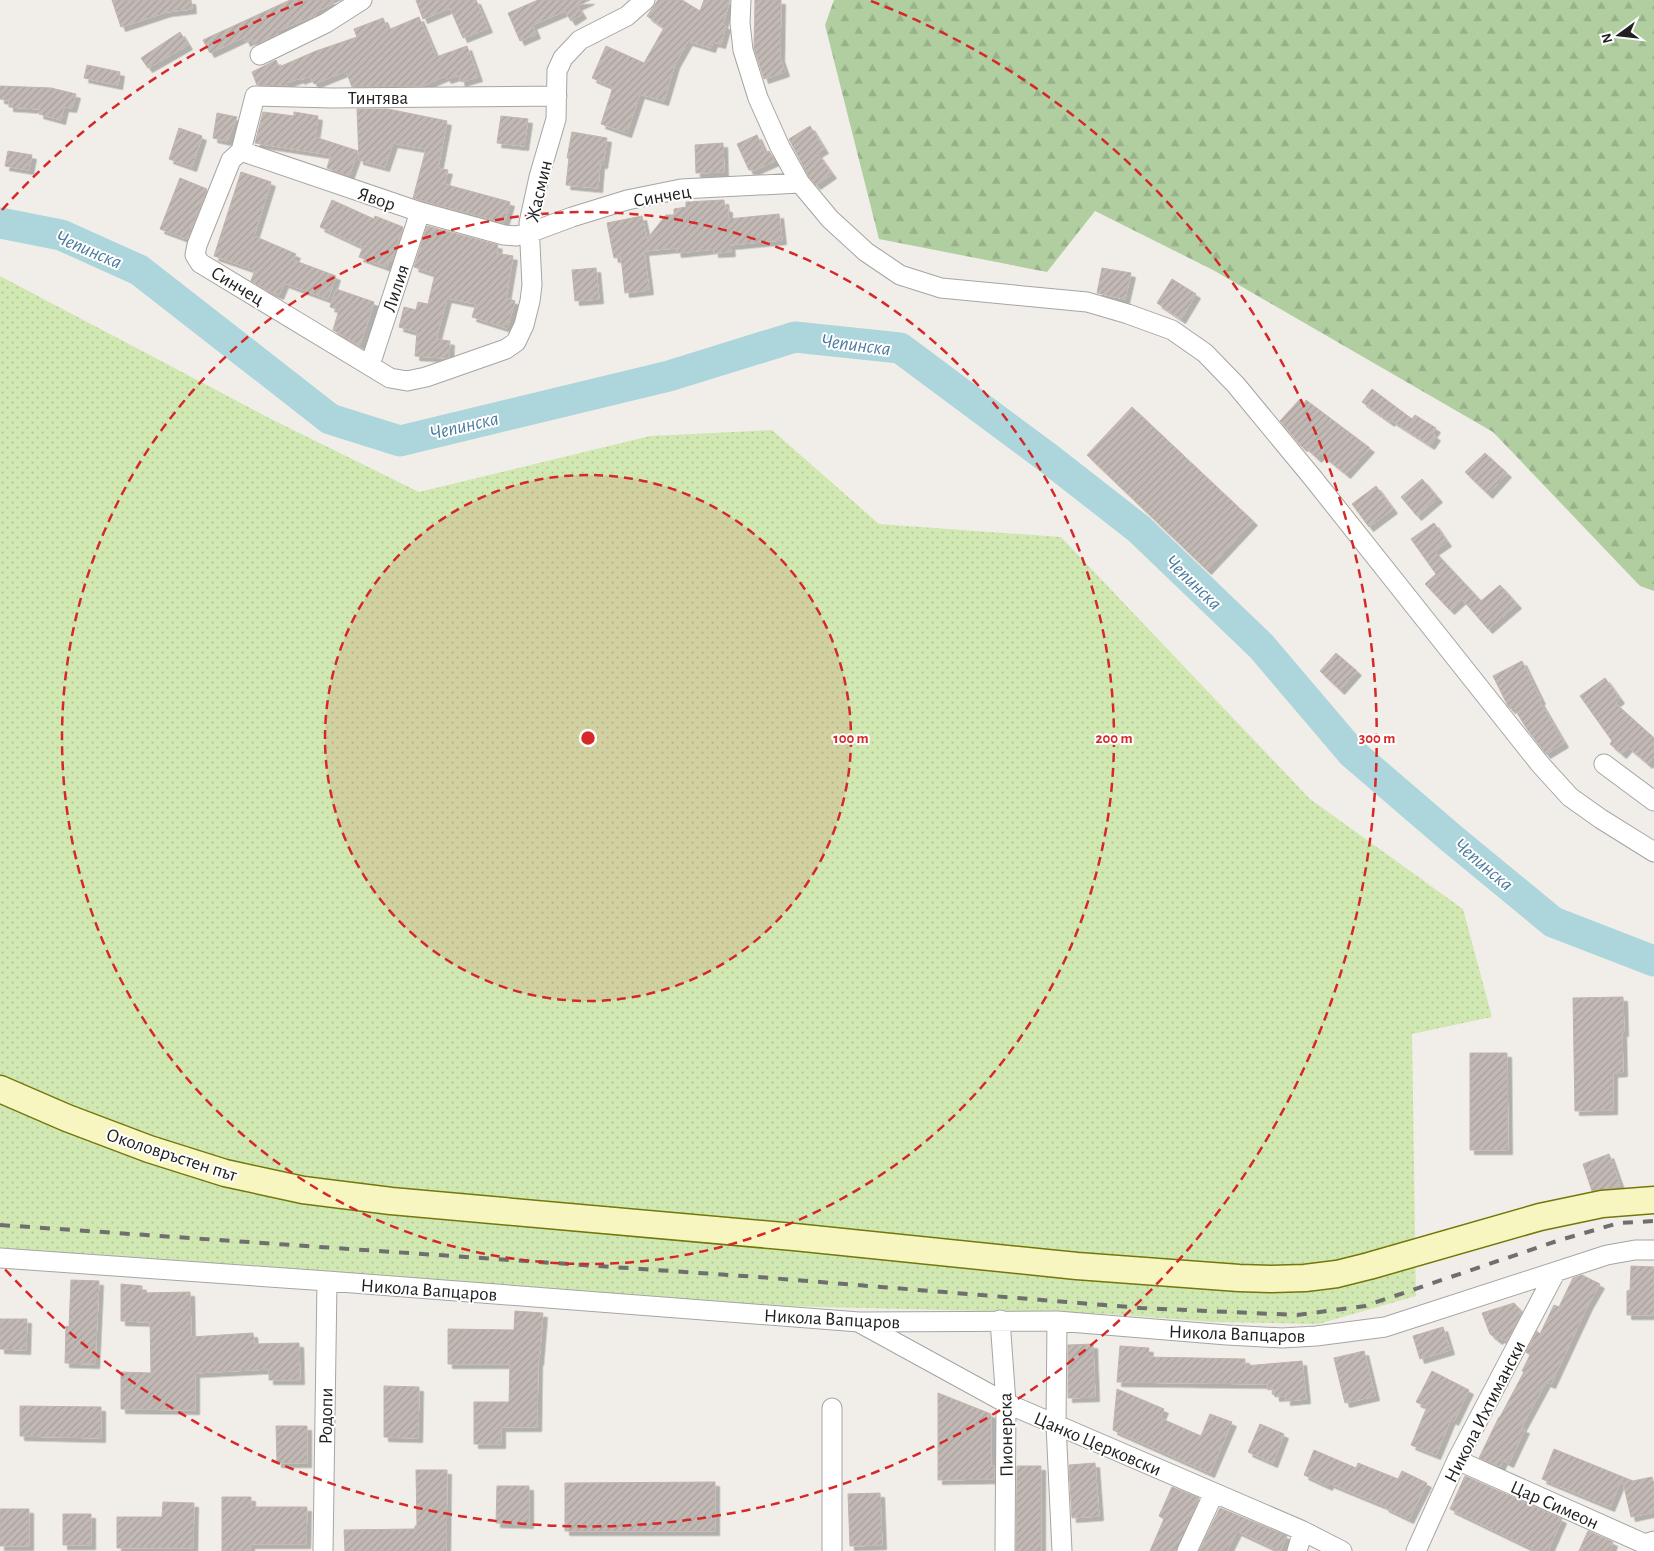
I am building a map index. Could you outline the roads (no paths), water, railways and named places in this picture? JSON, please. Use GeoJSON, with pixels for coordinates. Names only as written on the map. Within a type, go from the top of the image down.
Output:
{"type":"FeatureCollection","features":[{"type":"Feature","properties":{"kind":"street"},"geometry":{"type":"LineString","coordinates":[[260,55],[320,26],[362,0]]}},
{"type":"Feature","properties":{"kind":"street","name":"Жасмин"},"geometry":{"type":"LineString","coordinates":[[524,325],[532,285],[529,234],[531,212],[556,119],[557,71],[563,58],[580,40],[626,16],[645,0]]}},
{"type":"Feature","properties":{"kind":"street"},"geometry":{"type":"LineString","coordinates":[[741,0],[740,23],[743,50],[758,98],[780,147],[800,183],[830,219],[866,252],[900,275],[941,288],[1087,302],[1172,330],[1205,353],[1236,385],[1312,477],[1540,764],[1570,797],[1654,852]]}},
{"type":"Feature","properties":{"kind":"street","name":"Тинтява"},"geometry":{"type":"LineString","coordinates":[[236,156],[255,96],[333,98],[557,96]]}},
{"type":"Feature","properties":{"kind":"street","name":"Синчец"},"geometry":{"type":"LineString","coordinates":[[236,156],[197,245],[196,255],[200,263],[390,378],[407,381],[426,377],[506,349],[516,342],[524,325]]}},
{"type":"Feature","properties":{"kind":"street","name":"Явор"},"geometry":{"type":"LineString","coordinates":[[236,156],[420,212],[504,235],[529,234]]}},
{"type":"Feature","properties":{"kind":"street","name":"Синчец"},"geometry":{"type":"LineString","coordinates":[[529,234],[572,217],[628,200],[681,189],[800,183]]}},
{"type":"Feature","properties":{"kind":"street","name":"Лилия"},"geometry":{"type":"LineString","coordinates":[[370,365],[420,212]]}},
{"type":"Feature","properties":{"kind":"street"},"geometry":{"type":"LineString","coordinates":[[1604,764],[1654,801]]}},
{"type":"Feature","properties":{"kind":"street","name":"Околовръстен път"},"geometry":{"type":"LineString","coordinates":[[0,1089],[94,1129],[149,1149],[225,1173],[304,1190],[512,1212],[794,1237],[1067,1265],[1271,1280],[1337,1274],[1540,1217],[1602,1204],[1654,1200]]}},
{"type":"Feature","properties":{"kind":"street","name":"Никола Вапцаров"},"geometry":{"type":"LineString","coordinates":[[0,1258],[860,1322],[1057,1320],[1282,1338],[1316,1336],[1385,1326],[1607,1255],[1635,1250],[1654,1250]]}},
{"type":"Feature","properties":{"kind":"street","name":"Никола Ихтимански"},"geometry":{"type":"LineString","coordinates":[[1416,1551],[1457,1460],[1555,1273]]}},
{"type":"Feature","properties":{"kind":"street","name":"Родопи"},"geometry":{"type":"LineString","coordinates":[[323,1551],[327,1281]]}},
{"type":"Feature","properties":{"kind":"street","name":"Пионерска"},"geometry":{"type":"LineString","coordinates":[[1000,1320],[1006,1403],[1005,1551]]}},
{"type":"Feature","properties":{"kind":"street"},"geometry":{"type":"LineString","coordinates":[[1057,1320],[1056,1425],[1062,1551]]}},
{"type":"Feature","properties":{"kind":"street","name":"Цанко Церковски"},"geometry":{"type":"LineString","coordinates":[[860,1322],[1006,1403],[1303,1531],[1342,1551]]}},
{"type":"Feature","properties":{"kind":"street"},"geometry":{"type":"LineString","coordinates":[[832,1408],[832,1551]]}},
{"type":"Feature","properties":{"kind":"street","name":"Цар Симеон"},"geometry":{"type":"LineString","coordinates":[[1457,1460],[1647,1545]]}},
{"type":"Feature","properties":{"kind":"street"},"geometry":{"type":"LineString","coordinates":[[1187,1551],[1214,1493]]}},
{"type":"Feature","properties":{"kind":"street"},"geometry":{"type":"LineString","coordinates":[[1297,1551],[1303,1531]]}},
{"type":"Feature","properties":{"kind":"waterway","name":"Чепинска"},"geometry":{"type":"LineString","coordinates":[[0,223],[61,235],[139,270],[330,419],[400,441],[669,376],[795,337],[900,348],[1048,458],[1139,529],[1261,646],[1352,753],[1553,922],[1654,961]]}},
{"type":"Feature","properties":{"kind":"railway"},"geometry":{"type":"LineString","coordinates":[[0,1225],[758,1277],[1141,1308],[1297,1315],[1365,1306],[1560,1240],[1619,1223],[1654,1221]]}}]}
